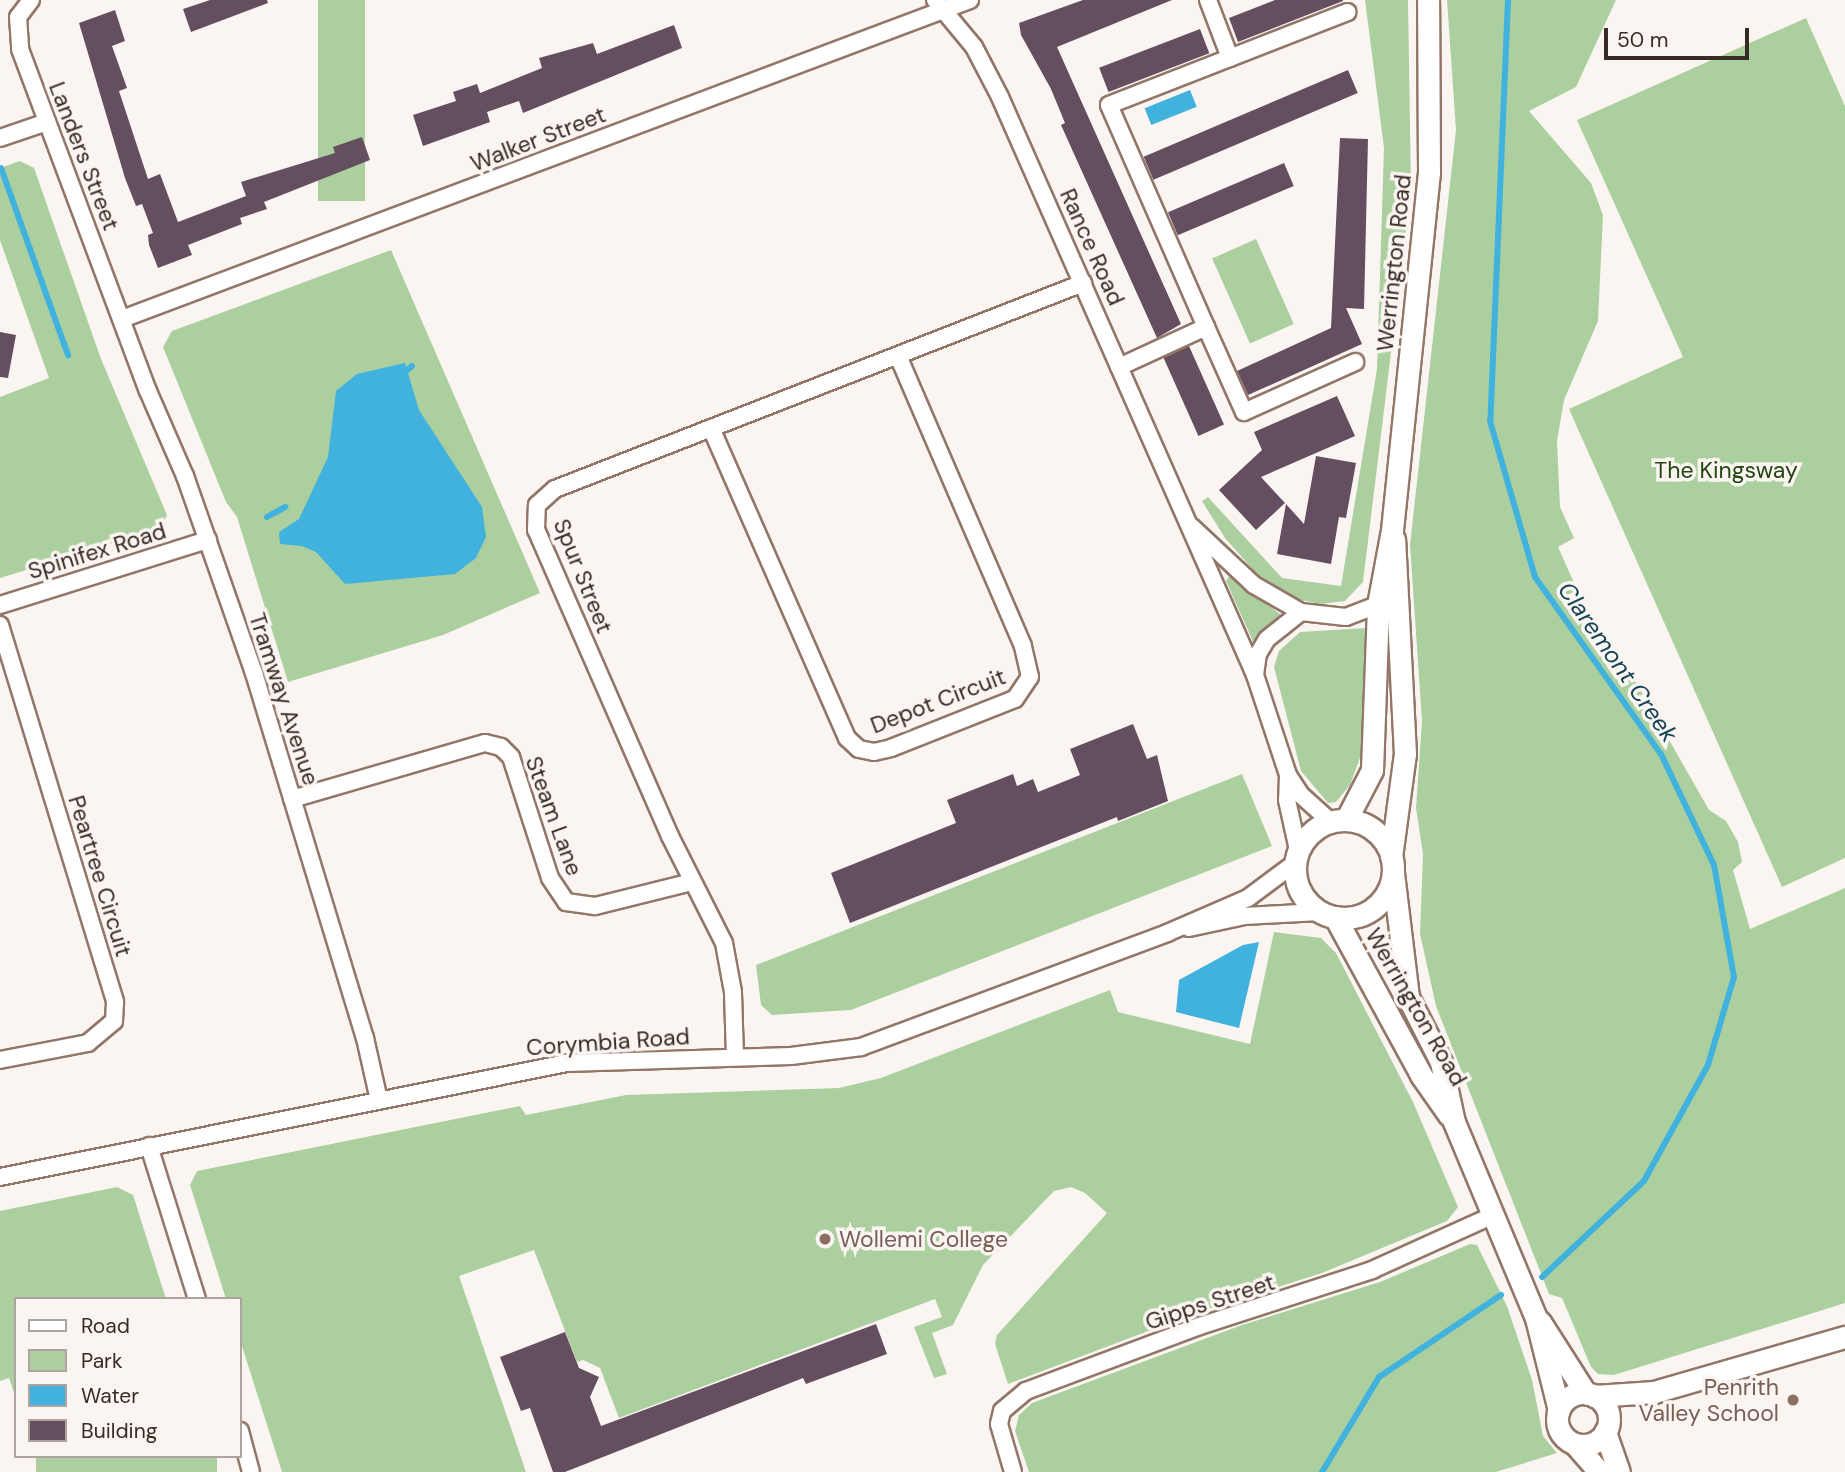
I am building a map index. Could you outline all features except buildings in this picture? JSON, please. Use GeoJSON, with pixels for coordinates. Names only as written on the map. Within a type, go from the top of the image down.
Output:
{"type":"FeatureCollection","features":[{"type":"Feature","properties":{"kind":"main road","name":"Werrington Road"},"geometry":{"type":"LineString","coordinates":[[1338,821],[1372,770],[1378,605],[1392,530],[1429,173],[1428,0]]}},
{"type":"Feature","properties":{"kind":"main road","name":"Werrington Road"},"geometry":{"type":"LineString","coordinates":[[1392,530],[1405,754],[1392,865],[1408,997],[1441,1062],[1454,1122],[1536,1318],[1559,1410]]}},
{"type":"Feature","properties":{"kind":"main road"},"geometry":{"type":"LineString","coordinates":[[1338,821],[1374,831],[1392,865],[1380,903],[1351,917],[1327,915],[1299,888],[1297,857],[1316,829],[1338,821]]}},
{"type":"Feature","properties":{"kind":"main road","name":"Werrington Road"},"geometry":{"type":"LineString","coordinates":[[1327,915],[1420,1075],[1454,1122]]}},
{"type":"Feature","properties":{"kind":"main road","name":"Werrington Road"},"geometry":{"type":"LineString","coordinates":[[1536,1318],[1590,1395]]}},
{"type":"Feature","properties":{"kind":"main road"},"geometry":{"type":"LineString","coordinates":[[1599,1472],[1558,1426],[1559,1410],[1570,1397],[1654,1392],[1845,1337]]}},
{"type":"Feature","properties":{"kind":"main road"},"geometry":{"type":"LineString","coordinates":[[1575,1444],[1592,1443],[1654,1392]]}},
{"type":"Feature","properties":{"kind":"main road"},"geometry":{"type":"LineString","coordinates":[[1590,1395],[1606,1408],[1607,1428],[1619,1472]]}},
{"type":"Feature","properties":{"kind":"street","name":"Walker Street"},"geometry":{"type":"LineString","coordinates":[[122,319],[940,5],[970,0]]}},
{"type":"Feature","properties":{"kind":"street"},"geometry":{"type":"LineString","coordinates":[[1208,0],[1230,58]]}},
{"type":"Feature","properties":{"kind":"street","name":"Landers Street"},"geometry":{"type":"LineString","coordinates":[[27,4],[17,38],[122,319]]}},
{"type":"Feature","properties":{"kind":"street","name":"Rance Road"},"geometry":{"type":"LineString","coordinates":[[940,5],[974,47],[1000,97],[1255,675],[1288,775],[1301,795],[1338,821]]}},
{"type":"Feature","properties":{"kind":"street"},"geometry":{"type":"LineString","coordinates":[[1348,12],[1109,105],[1244,412],[1355,362]]}},
{"type":"Feature","properties":{"kind":"street"},"geometry":{"type":"LineString","coordinates":[[0,138],[47,122]]}},
{"type":"Feature","properties":{"kind":"street","name":"Spur Street"},"geometry":{"type":"LineString","coordinates":[[735,1057],[730,967],[724,943],[692,882],[542,543],[535,517],[542,497],[555,489],[1083,283]]}},
{"type":"Feature","properties":{"kind":"street","name":"Tramway Avenue"},"geometry":{"type":"LineString","coordinates":[[122,319],[208,540],[292,799],[379,1100]]}},
{"type":"Feature","properties":{"kind":"street"},"geometry":{"type":"LineString","coordinates":[[1119,367],[1206,327]]}},
{"type":"Feature","properties":{"kind":"street","name":"Depot Circuit"},"geometry":{"type":"LineString","coordinates":[[710,428],[847,738],[859,749],[874,752],[891,748],[1015,699],[1030,677],[1023,646],[898,356]]}},
{"type":"Feature","properties":{"kind":"street","name":"Rance Road"},"geometry":{"type":"LineString","coordinates":[[1188,523],[1254,585],[1301,612],[1346,617],[1378,605]]}},
{"type":"Feature","properties":{"kind":"street","name":"Spinifex Road"},"geometry":{"type":"LineString","coordinates":[[0,605],[208,540]]}},
{"type":"Feature","properties":{"kind":"street"},"geometry":{"type":"LineString","coordinates":[[1255,675],[1258,654],[1267,639],[1301,612]]}},
{"type":"Feature","properties":{"kind":"street","name":"Peartree Circuit"},"geometry":{"type":"LineString","coordinates":[[0,625],[115,1002],[114,1021],[88,1043],[0,1060]]}},
{"type":"Feature","properties":{"kind":"street","name":"Steam Lane"},"geometry":{"type":"LineString","coordinates":[[292,799],[485,743],[501,747],[511,757],[550,878],[566,902],[595,906],[692,882]]}},
{"type":"Feature","properties":{"kind":"street","name":"Rance Road"},"geometry":{"type":"LineString","coordinates":[[1288,775],[1287,800],[1297,857]]}},
{"type":"Feature","properties":{"kind":"street","name":"Corymbia Road"},"geometry":{"type":"LineString","coordinates":[[0,1177],[567,1063],[827,1054],[861,1047],[1167,933],[1248,898],[1297,857]]}},
{"type":"Feature","properties":{"kind":"street","name":"Corymbia Road"},"geometry":{"type":"LineString","coordinates":[[1167,933],[1244,916],[1327,915]]}},
{"type":"Feature","properties":{"kind":"street"},"geometry":{"type":"LineString","coordinates":[[149,1146],[196,1297]]}},
{"type":"Feature","properties":{"kind":"street","name":"Gipps Street"},"geometry":{"type":"LineString","coordinates":[[1013,1472],[999,1424],[1002,1411],[1026,1391],[1199,1326],[1373,1270],[1494,1215]]}},
{"type":"Feature","properties":{"kind":"street"},"geometry":{"type":"LineString","coordinates":[[242,1438],[251,1472]]}},
{"type":"Feature","properties":{"kind":"green space"},"geometry":{"type":"Polygon","coordinates":[[[318,0],[365,0],[365,201],[318,201],[318,0]]]}},
{"type":"Feature","properties":{"kind":"green space"},"geometry":{"type":"Polygon","coordinates":[[[1365,0],[1408,0],[1411,189],[1363,582],[1345,601],[1320,604],[1292,598],[1256,573],[1225,538],[1202,501],[1208,497],[1282,578],[1341,586],[1377,369],[1384,148],[1365,0]]]}},
{"type":"Feature","properties":{"kind":"green space"},"geometry":{"type":"Polygon","coordinates":[[[1447,0],[1616,0],[1576,87],[1529,111],[1591,183],[1603,215],[1598,321],[1564,400],[1557,441],[1560,507],[1574,538],[1558,547],[1597,634],[1636,682],[1709,810],[1726,821],[1738,842],[1742,862],[1733,870],[1750,929],[1845,888],[1845,1303],[1614,1375],[1598,1374],[1591,1367],[1562,1298],[1549,1294],[1436,1006],[1420,934],[1423,854],[1416,808],[1422,721],[1410,545],[1456,130],[1447,0]]]}},
{"type":"Feature","properties":{"kind":"green space","name":"The Kingsway"},"geometry":{"type":"Polygon","coordinates":[[[1806,18],[1845,106],[1845,858],[1782,887],[1569,409],[1683,357],[1577,120],[1806,18]]]}},
{"type":"Feature","properties":{"kind":"green space"},"geometry":{"type":"Polygon","coordinates":[[[20,161],[34,168],[101,359],[167,515],[159,529],[0,578],[0,397],[49,378],[0,240],[0,168],[20,161]]]}},
{"type":"Feature","properties":{"kind":"green space"},"geometry":{"type":"Polygon","coordinates":[[[1256,239],[1294,324],[1250,343],[1212,259],[1256,239]]]}},
{"type":"Feature","properties":{"kind":"green space"},"geometry":{"type":"Polygon","coordinates":[[[391,250],[540,593],[443,635],[288,682],[237,517],[226,502],[163,347],[172,331],[391,250]]]}},
{"type":"Feature","properties":{"kind":"green space"},"geometry":{"type":"Polygon","coordinates":[[[1230,575],[1281,615],[1255,646],[1226,581],[1230,575]]]}},
{"type":"Feature","properties":{"kind":"green space"},"geometry":{"type":"Polygon","coordinates":[[[1366,628],[1361,755],[1350,785],[1336,802],[1328,803],[1301,771],[1274,667],[1279,651],[1300,632],[1366,628]]]}},
{"type":"Feature","properties":{"kind":"green space"},"geometry":{"type":"Polygon","coordinates":[[[1242,774],[1272,846],[851,1010],[772,1015],[761,1005],[756,965],[1242,774]]]}},
{"type":"Feature","properties":{"kind":"green space"},"geometry":{"type":"Polygon","coordinates":[[[1274,932],[1321,938],[1336,953],[1413,1102],[1458,1207],[1447,1221],[1322,1273],[1196,1313],[1008,1384],[995,1344],[997,1335],[1107,1213],[1085,1193],[1071,1187],[1054,1191],[983,1265],[953,1325],[932,1333],[947,1374],[934,1378],[914,1327],[942,1317],[935,1299],[619,1418],[600,1368],[583,1360],[577,1362],[534,1250],[459,1276],[526,1472],[282,1472],[242,1346],[242,1297],[225,1297],[190,1185],[197,1171],[520,1106],[526,1115],[626,1095],[839,1088],[881,1078],[1110,990],[1118,1012],[1250,1044],[1274,932]]]}},
{"type":"Feature","properties":{"kind":"green space"},"geometry":{"type":"Polygon","coordinates":[[[117,1187],[133,1195],[165,1297],[14,1297],[14,1392],[9,1378],[0,1381],[0,1211],[117,1187]]]}},
{"type":"Feature","properties":{"kind":"green space"},"geometry":{"type":"Polygon","coordinates":[[[1470,1244],[1477,1245],[1507,1306],[1532,1380],[1543,1436],[1557,1453],[1496,1472],[1029,1472],[1015,1431],[1019,1415],[1032,1403],[1242,1325],[1380,1282],[1470,1244]]]}},
{"type":"Feature","properties":{"kind":"green space"},"geometry":{"type":"Polygon","coordinates":[[[36,1458],[217,1458],[217,1472],[36,1472],[36,1458]]]}},
{"type":"Feature","properties":{"kind":"water"},"geometry":{"type":"Polygon","coordinates":[[[1190,90],[1197,107],[1151,125],[1145,108],[1190,90]]]}},
{"type":"Feature","properties":{"kind":"water"},"geometry":{"type":"Polygon","coordinates":[[[405,363],[419,410],[482,507],[486,537],[476,558],[455,574],[345,584],[316,552],[302,546],[280,544],[279,532],[299,519],[328,457],[336,391],[357,374],[405,363]]]}},
{"type":"Feature","properties":{"kind":"water"},"geometry":{"type":"Polygon","coordinates":[[[1259,942],[1239,1028],[1176,1012],[1179,980],[1243,945],[1259,942]]]}},
{"type":"Feature","properties":{"kind":"waterway","name":"Claremont Creek"},"geometry":{"type":"LineString","coordinates":[[1508,0],[1490,421],[1535,577],[1661,754],[1714,865],[1734,977],[1708,1065],[1644,1181],[1542,1277]]}},
{"type":"Feature","properties":{"kind":"waterway"},"geometry":{"type":"LineString","coordinates":[[1,168],[68,355]]}},
{"type":"Feature","properties":{"kind":"waterway"},"geometry":{"type":"LineString","coordinates":[[401,375],[412,366]]}},
{"type":"Feature","properties":{"kind":"waterway"},"geometry":{"type":"LineString","coordinates":[[267,517],[285,507]]}},
{"type":"Feature","properties":{"kind":"waterway","name":"Claremont Creek"},"geometry":{"type":"LineString","coordinates":[[1322,1472],[1379,1377],[1501,1295]]}},
{"type":"Feature","properties":{"kind":"place","name":"Wollemi College"},"geometry":{"type":"Point","coordinates":[825,1239]}},
{"type":"Feature","properties":{"kind":"place","name":"Penrith Valley School"},"geometry":{"type":"Point","coordinates":[1793,1400]}}]}
